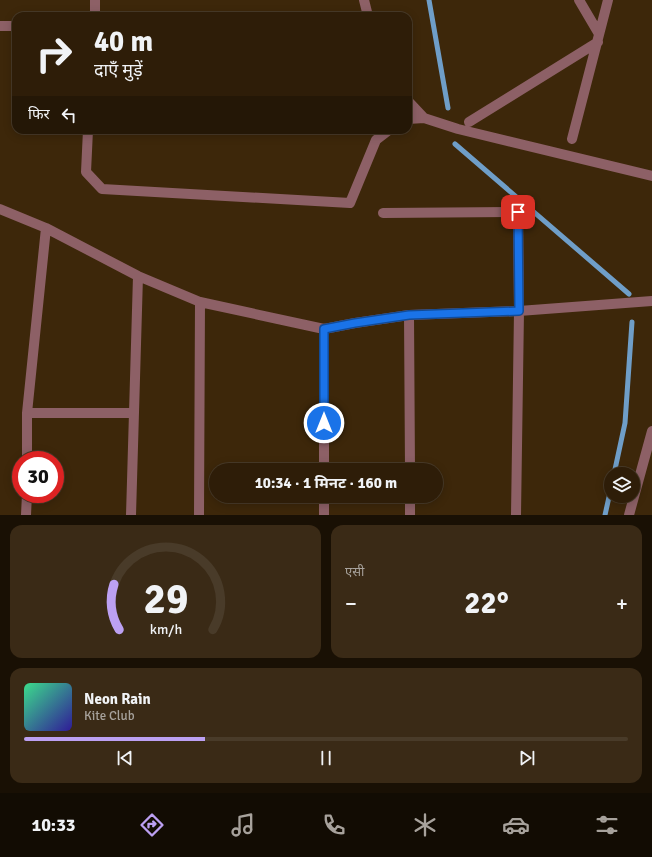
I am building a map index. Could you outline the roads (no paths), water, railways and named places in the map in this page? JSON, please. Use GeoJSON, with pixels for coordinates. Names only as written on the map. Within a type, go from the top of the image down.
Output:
{"type":"FeatureCollection","features":[{"type":"Feature","properties":{"kind":"street"},"geometry":{"type":"LineString","coordinates":[[95,0],[95,12]]}},
{"type":"Feature","properties":{"kind":"street"},"geometry":{"type":"LineString","coordinates":[[364,0],[367,12]]}},
{"type":"Feature","properties":{"kind":"street"},"geometry":{"type":"LineString","coordinates":[[579,0],[598,38]]}},
{"type":"Feature","properties":{"kind":"street"},"geometry":{"type":"LineString","coordinates":[[572,139],[608,0]]}},
{"type":"Feature","properties":{"kind":"street"},"geometry":{"type":"LineString","coordinates":[[0,26],[12,26]]}},
{"type":"Feature","properties":{"kind":"street"},"geometry":{"type":"LineString","coordinates":[[469,122],[598,38]]}},
{"type":"Feature","properties":{"kind":"street"},"geometry":{"type":"LineString","coordinates":[[412,105],[424,118]]}},
{"type":"Feature","properties":{"kind":"street"},"geometry":{"type":"LineString","coordinates":[[412,119],[424,118],[458,129],[652,176]]}},
{"type":"Feature","properties":{"kind":"street"},"geometry":{"type":"LineString","coordinates":[[88,134],[86,172],[102,190],[350,202],[376,140],[384,134]]}},
{"type":"Feature","properties":{"kind":"street"},"geometry":{"type":"LineString","coordinates":[[0,209],[46,228],[138,276],[200,302],[324,329],[409,315],[519,311],[652,301]]}},
{"type":"Feature","properties":{"kind":"street"},"geometry":{"type":"LineString","coordinates":[[383,213],[518,212],[519,311],[516,515]]}},
{"type":"Feature","properties":{"kind":"street"},"geometry":{"type":"LineString","coordinates":[[27,451],[27,413],[46,228]]}},
{"type":"Feature","properties":{"kind":"street"},"geometry":{"type":"LineString","coordinates":[[131,515],[138,276]]}},
{"type":"Feature","properties":{"kind":"street"},"geometry":{"type":"LineString","coordinates":[[199,515],[200,302]]}},
{"type":"Feature","properties":{"kind":"street"},"geometry":{"type":"LineString","coordinates":[[409,315],[410,463]]}},
{"type":"Feature","properties":{"kind":"street"},"geometry":{"type":"LineString","coordinates":[[324,329],[324,463]]}},
{"type":"Feature","properties":{"kind":"street"},"geometry":{"type":"LineString","coordinates":[[27,413],[133,413]]}},
{"type":"Feature","properties":{"kind":"street"},"geometry":{"type":"LineString","coordinates":[[629,515],[652,431]]}},
{"type":"Feature","properties":{"kind":"street"},"geometry":{"type":"LineString","coordinates":[[26,503],[26,515]]}},
{"type":"Feature","properties":{"kind":"street"},"geometry":{"type":"LineString","coordinates":[[324,503],[324,515]]}},
{"type":"Feature","properties":{"kind":"street"},"geometry":{"type":"LineString","coordinates":[[410,503],[410,515]]}},
{"type":"Feature","properties":{"kind":"waterway"},"geometry":{"type":"LineString","coordinates":[[429,0],[448,108]]}},
{"type":"Feature","properties":{"kind":"waterway"},"geometry":{"type":"LineString","coordinates":[[455,144],[629,294]]}},
{"type":"Feature","properties":{"kind":"waterway"},"geometry":{"type":"LineString","coordinates":[[616,467],[625,423],[632,322]]}},
{"type":"Feature","properties":{"kind":"waterway"},"geometry":{"type":"LineString","coordinates":[[605,515],[608,503]]}}]}
